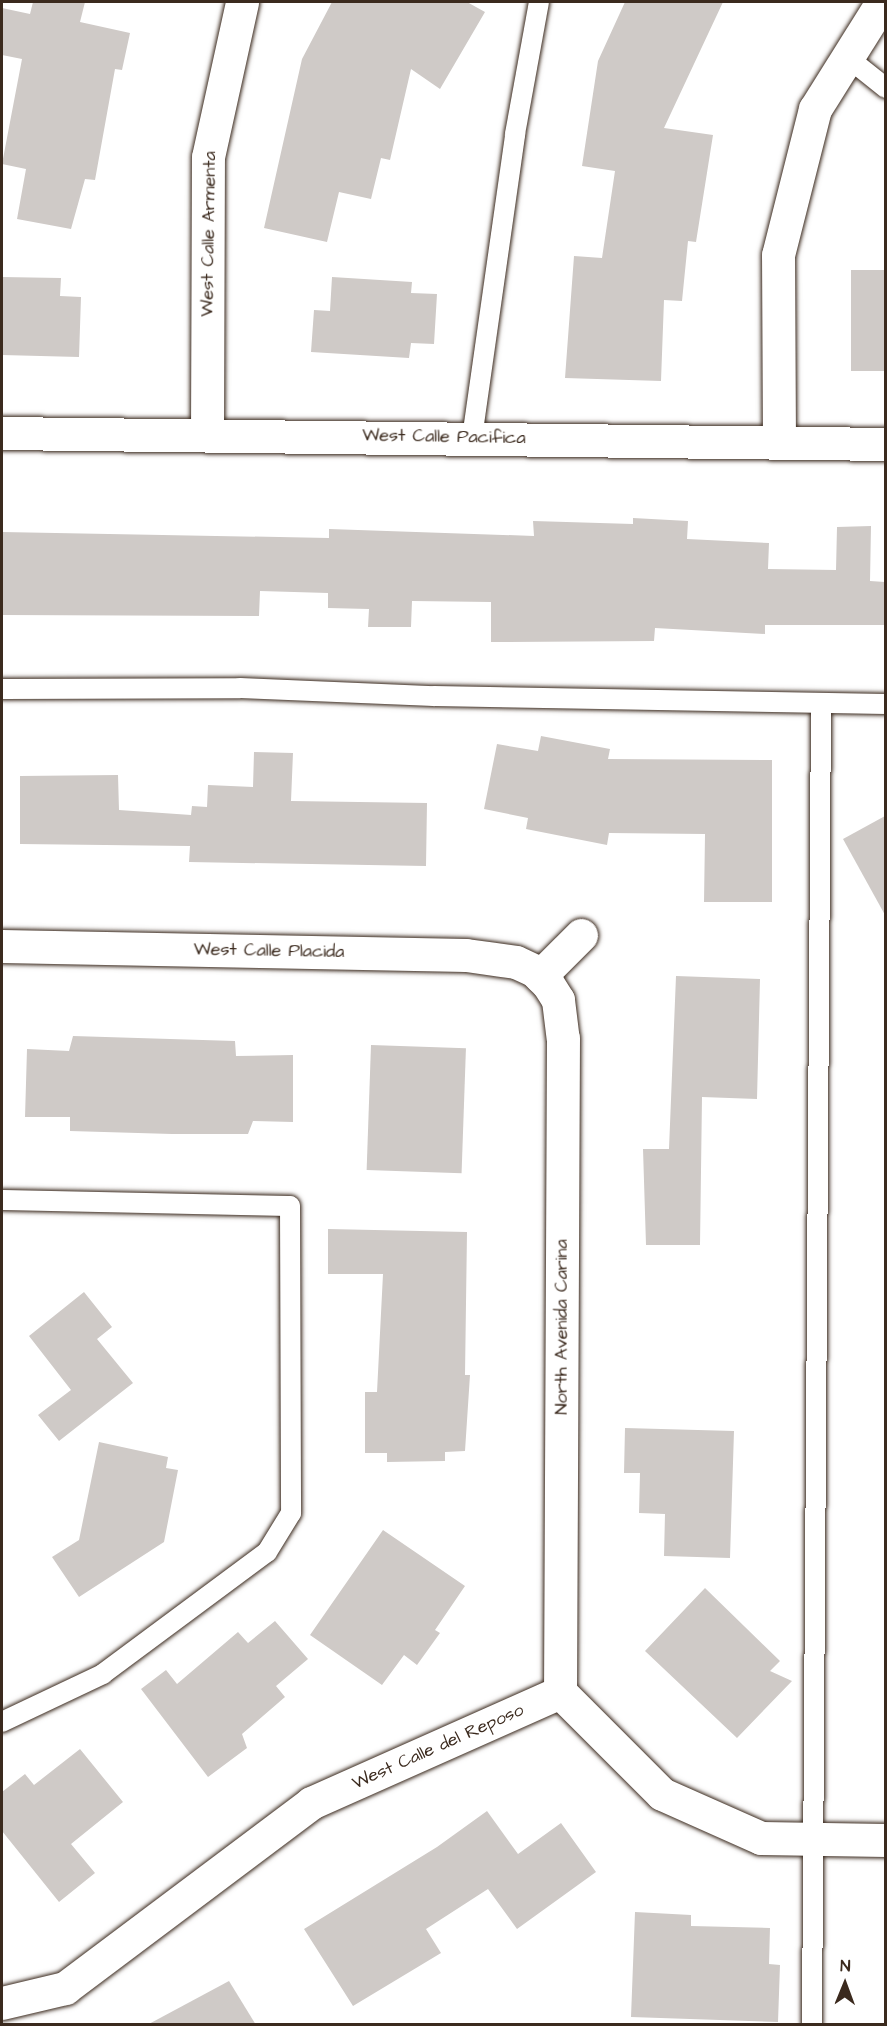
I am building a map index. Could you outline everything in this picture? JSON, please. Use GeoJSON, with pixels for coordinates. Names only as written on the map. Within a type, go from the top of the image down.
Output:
{"type":"FeatureCollection","features":[{"type":"Feature","properties":{"kind":"street","name":"West Calle Armenta"},"geometry":{"type":"LineString","coordinates":[[207,435],[208,157],[242,2]]}},
{"type":"Feature","properties":{"kind":"street"},"geometry":{"type":"LineString","coordinates":[[779,442],[778,255],[815,109],[882,2]]}},
{"type":"Feature","properties":{"kind":"street","name":"West Calle Pacifica"},"geometry":{"type":"LineString","coordinates":[[2,433],[885,444]]}},
{"type":"Feature","properties":{"kind":"street"},"geometry":{"type":"LineString","coordinates":[[537,973],[581,935]]}},
{"type":"Feature","properties":{"kind":"street","name":"West Calle Placida"},"geometry":{"type":"LineString","coordinates":[[2,946],[466,955],[516,962],[537,973]]}},
{"type":"Feature","properties":{"kind":"street","name":"North Avenida Carina"},"geometry":{"type":"LineString","coordinates":[[537,973],[558,1000],[563,1038],[560,1692]]}},
{"type":"Feature","properties":{"kind":"street"},"geometry":{"type":"LineString","coordinates":[[560,1692],[662,1794],[761,1838],[814,1841],[885,1840]]}},
{"type":"Feature","properties":{"kind":"street","name":"West Calle del Reposo"},"geometry":{"type":"LineString","coordinates":[[2,2003],[65,1988],[311,1803],[560,1692]]}},
{"type":"Feature","properties":{"kind":"lane"},"geometry":{"type":"LineString","coordinates":[[472,438],[515,134],[539,2]]}},
{"type":"Feature","properties":{"kind":"lane"},"geometry":{"type":"LineString","coordinates":[[847,57],[885,88]]}},
{"type":"Feature","properties":{"kind":"lane"},"geometry":{"type":"LineString","coordinates":[[2,689],[240,688],[434,696],[885,704]]}},
{"type":"Feature","properties":{"kind":"lane"},"geometry":{"type":"LineString","coordinates":[[812,2025],[821,703]]}},
{"type":"Feature","properties":{"kind":"lane"},"geometry":{"type":"LineString","coordinates":[[2,1200],[290,1206],[291,1513],[267,1552],[103,1674],[2,1722]]}},
{"type":"Feature","properties":{"kind":"building"},"geometry":{"type":"Polygon","coordinates":[[[33,2],[85,2],[80,22],[130,33],[122,70],[115,69],[95,180],[85,179],[71,229],[17,219],[26,169],[2,164],[22,59],[2,55],[2,8],[30,14],[33,2]]]}},
{"type":"Feature","properties":{"kind":"building"},"geometry":{"type":"Polygon","coordinates":[[[332,2],[467,2],[485,12],[440,89],[411,69],[390,160],[381,158],[371,199],[339,192],[327,242],[264,228],[302,59],[332,2]]]}},
{"type":"Feature","properties":{"kind":"building"},"geometry":{"type":"Polygon","coordinates":[[[625,2],[723,2],[664,128],[713,135],[696,242],[688,241],[682,301],[664,300],[661,381],[565,378],[574,256],[602,258],[615,171],[582,166],[598,61],[625,2]]]}},
{"type":"Feature","properties":{"kind":"building"},"geometry":{"type":"Polygon","coordinates":[[[851,270],[885,270],[885,371],[851,371],[851,270]]]}},
{"type":"Feature","properties":{"kind":"building"},"geometry":{"type":"Polygon","coordinates":[[[2,277],[61,278],[60,296],[81,297],[79,357],[2,355],[2,277]]]}},
{"type":"Feature","properties":{"kind":"building"},"geometry":{"type":"Polygon","coordinates":[[[332,277],[412,282],[411,293],[437,294],[434,344],[411,343],[409,358],[311,352],[314,310],[330,311],[332,277]]]}},
{"type":"Feature","properties":{"kind":"building"},"geometry":{"type":"Polygon","coordinates":[[[633,518],[688,521],[687,539],[769,543],[768,569],[836,570],[837,527],[871,526],[870,581],[885,582],[885,625],[765,625],[765,634],[655,628],[654,641],[491,642],[491,602],[412,601],[411,627],[368,627],[369,609],[328,608],[328,593],[260,591],[259,616],[2,615],[2,532],[329,538],[329,529],[534,536],[533,521],[633,524],[633,518]]]}},
{"type":"Feature","properties":{"kind":"building"},"geometry":{"type":"Polygon","coordinates":[[[541,736],[610,749],[608,759],[772,760],[772,902],[704,902],[705,834],[609,833],[607,845],[526,829],[528,818],[484,809],[497,744],[538,751],[541,736]]]}},
{"type":"Feature","properties":{"kind":"building"},"geometry":{"type":"Polygon","coordinates":[[[254,752],[293,753],[291,801],[427,803],[426,866],[189,862],[190,846],[20,844],[20,776],[118,775],[119,810],[191,815],[192,806],[207,807],[208,785],[253,787],[254,752]]]}},
{"type":"Feature","properties":{"kind":"building"},"geometry":{"type":"Polygon","coordinates":[[[885,816],[885,915],[843,839],[885,816]]]}},
{"type":"Feature","properties":{"kind":"building"},"geometry":{"type":"Polygon","coordinates":[[[676,976],[760,979],[757,1099],[702,1097],[700,1245],[646,1245],[643,1149],[669,1149],[676,976]]]}},
{"type":"Feature","properties":{"kind":"building"},"geometry":{"type":"Polygon","coordinates":[[[73,1036],[235,1041],[236,1056],[293,1055],[293,1122],[253,1121],[248,1134],[172,1134],[70,1131],[70,1117],[25,1117],[27,1049],[69,1051],[73,1036]]]}},
{"type":"Feature","properties":{"kind":"building"},"geometry":{"type":"Polygon","coordinates":[[[371,1045],[466,1048],[462,1173],[367,1170],[371,1045]]]}},
{"type":"Feature","properties":{"kind":"building"},"geometry":{"type":"Polygon","coordinates":[[[328,1229],[467,1232],[465,1375],[470,1375],[465,1451],[445,1452],[445,1461],[387,1462],[387,1453],[365,1453],[365,1392],[377,1392],[383,1274],[328,1274],[328,1229]]]}},
{"type":"Feature","properties":{"kind":"building"},"geometry":{"type":"Polygon","coordinates":[[[84,1292],[112,1327],[97,1339],[133,1383],[59,1441],[38,1415],[71,1390],[29,1336],[84,1292]]]}},
{"type":"Feature","properties":{"kind":"building"},"geometry":{"type":"Polygon","coordinates":[[[625,1428],[734,1431],[730,1558],[664,1556],[665,1514],[639,1513],[640,1473],[624,1473],[625,1428]]]}},
{"type":"Feature","properties":{"kind":"building"},"geometry":{"type":"Polygon","coordinates":[[[99,1442],[168,1457],[166,1468],[178,1470],[164,1542],[79,1597],[52,1557],[79,1540],[99,1442]]]}},
{"type":"Feature","properties":{"kind":"building"},"geometry":{"type":"Polygon","coordinates":[[[383,1530],[465,1586],[435,1630],[440,1633],[417,1665],[404,1655],[382,1685],[310,1635],[383,1530]]]}},
{"type":"Feature","properties":{"kind":"building"},"geometry":{"type":"Polygon","coordinates":[[[705,1588],[780,1661],[770,1671],[792,1681],[737,1738],[645,1651],[705,1588]]]}},
{"type":"Feature","properties":{"kind":"building"},"geometry":{"type":"Polygon","coordinates":[[[275,1621],[308,1659],[276,1686],[285,1697],[242,1734],[247,1748],[208,1777],[141,1689],[166,1670],[177,1684],[238,1632],[248,1643],[275,1621]]]}},
{"type":"Feature","properties":{"kind":"building"},"geometry":{"type":"Polygon","coordinates":[[[80,1749],[123,1802],[71,1844],[95,1873],[59,1902],[2,1831],[2,1792],[25,1774],[34,1785],[80,1749]]]}},
{"type":"Feature","properties":{"kind":"building"},"geometry":{"type":"Polygon","coordinates":[[[487,1811],[518,1854],[561,1823],[596,1872],[517,1929],[488,1889],[426,1929],[441,1953],[353,2006],[304,1929],[437,1847],[487,1811]]]}},
{"type":"Feature","properties":{"kind":"building"},"geometry":{"type":"Polygon","coordinates":[[[635,1912],[691,1915],[691,1926],[770,1928],[769,1964],[780,1965],[778,2022],[631,2017],[635,1912]]]}},
{"type":"Feature","properties":{"kind":"building"},"geometry":{"type":"Polygon","coordinates":[[[229,1981],[256,2025],[147,2025],[229,1981]]]}}]}
